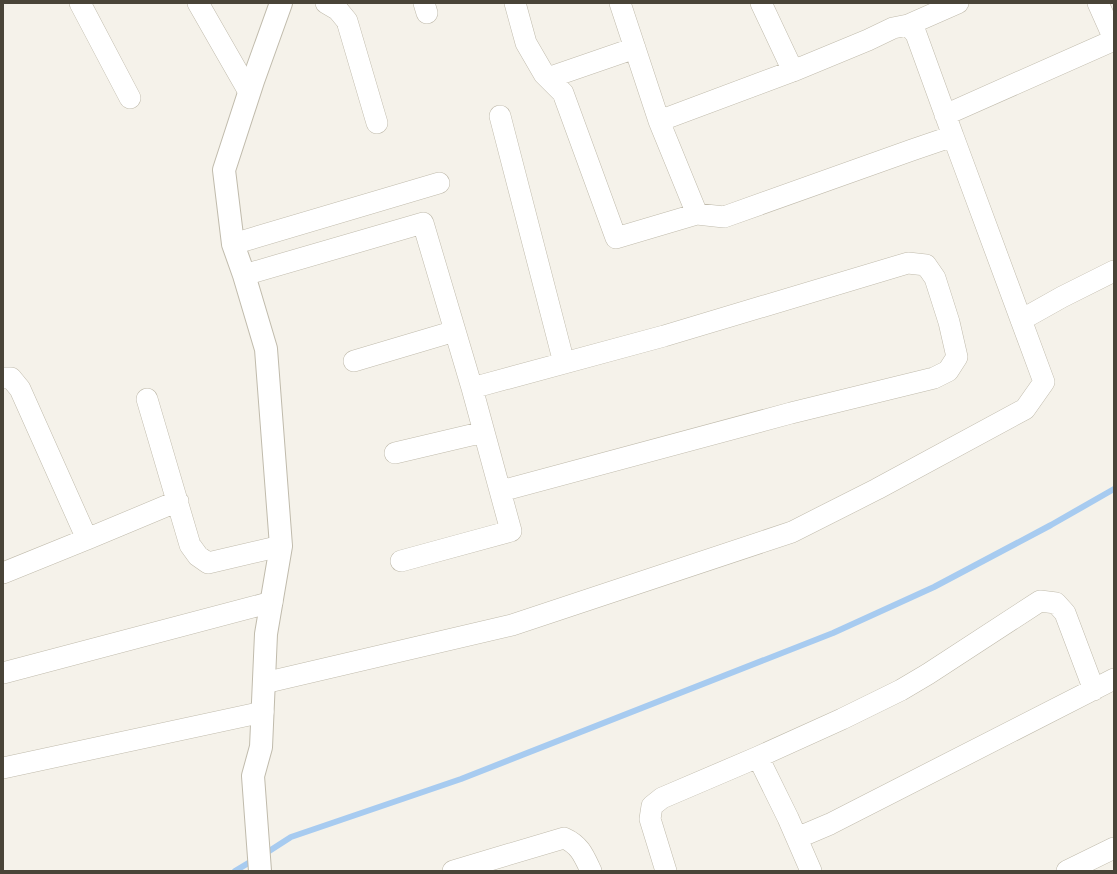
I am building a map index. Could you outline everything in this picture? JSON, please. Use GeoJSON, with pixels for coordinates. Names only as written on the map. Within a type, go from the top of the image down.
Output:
{"type":"FeatureCollection","features":[{"type":"Feature","properties":{"kind":"street"},"geometry":{"type":"LineString","coordinates":[[80,3],[130,98]]}},
{"type":"Feature","properties":{"kind":"street"},"geometry":{"type":"LineString","coordinates":[[198,3],[249,92]]}},
{"type":"Feature","properties":{"kind":"street"},"geometry":{"type":"LineString","coordinates":[[260,871],[253,776],[261,747],[266,634],[281,546],[266,349],[233,244],[224,170],[249,92],[281,3]]}},
{"type":"Feature","properties":{"kind":"street"},"geometry":{"type":"LineString","coordinates":[[326,3],[338,10],[347,21],[377,122]]}},
{"type":"Feature","properties":{"kind":"street"},"geometry":{"type":"LineString","coordinates":[[515,3],[526,43],[544,74],[563,94],[616,238],[697,214],[724,217],[953,136]]}},
{"type":"Feature","properties":{"kind":"street"},"geometry":{"type":"LineString","coordinates":[[620,3],[659,121],[697,214]]}},
{"type":"Feature","properties":{"kind":"street"},"geometry":{"type":"LineString","coordinates":[[761,3],[793,71]]}},
{"type":"Feature","properties":{"kind":"street"},"geometry":{"type":"LineString","coordinates":[[659,121],[793,71],[893,28],[908,25],[958,3]]}},
{"type":"Feature","properties":{"kind":"street"},"geometry":{"type":"LineString","coordinates":[[945,115],[1114,40],[1098,3]]}},
{"type":"Feature","properties":{"kind":"street"},"geometry":{"type":"LineString","coordinates":[[264,683],[512,625],[792,532],[877,489],[1024,408],[1044,382],[916,34],[908,25]]}},
{"type":"Feature","properties":{"kind":"street"},"geometry":{"type":"LineString","coordinates":[[548,78],[635,48]]}},
{"type":"Feature","properties":{"kind":"street"},"geometry":{"type":"LineString","coordinates":[[500,116],[564,363]]}},
{"type":"Feature","properties":{"kind":"street"},"geometry":{"type":"LineString","coordinates":[[233,244],[439,183]]}},
{"type":"Feature","properties":{"kind":"street"},"geometry":{"type":"LineString","coordinates":[[244,275],[423,223],[472,388],[511,531],[401,561]]}},
{"type":"Feature","properties":{"kind":"street"},"geometry":{"type":"LineString","coordinates":[[286,228],[295,260]]}},
{"type":"Feature","properties":{"kind":"street"},"geometry":{"type":"LineString","coordinates":[[472,388],[664,336],[908,263],[926,265],[935,278],[949,322],[957,357],[948,371],[934,378],[791,413],[501,492]]}},
{"type":"Feature","properties":{"kind":"street"},"geometry":{"type":"LineString","coordinates":[[1021,320],[1062,296],[1114,270]]}},
{"type":"Feature","properties":{"kind":"street"},"geometry":{"type":"LineString","coordinates":[[354,361],[455,331]]}},
{"type":"Feature","properties":{"kind":"street"},"geometry":{"type":"LineString","coordinates":[[3,378],[11,378],[20,389],[87,539]]}},
{"type":"Feature","properties":{"kind":"street"},"geometry":{"type":"LineString","coordinates":[[146,400],[178,501],[190,545],[198,556],[208,563],[281,546]]}},
{"type":"Feature","properties":{"kind":"street"},"geometry":{"type":"LineString","coordinates":[[395,453],[484,432]]}},
{"type":"Feature","properties":{"kind":"street"},"geometry":{"type":"LineString","coordinates":[[3,573],[178,501]]}},
{"type":"Feature","properties":{"kind":"street"},"geometry":{"type":"LineString","coordinates":[[666,871],[650,818],[652,806],[662,798],[842,719],[900,690],[928,674],[1040,601],[1056,603],[1065,613],[1094,690]]}},
{"type":"Feature","properties":{"kind":"street"},"geometry":{"type":"LineString","coordinates":[[3,673],[272,602]]}},
{"type":"Feature","properties":{"kind":"street"},"geometry":{"type":"LineString","coordinates":[[797,838],[830,824],[1114,681]]}},
{"type":"Feature","properties":{"kind":"street"},"geometry":{"type":"LineString","coordinates":[[3,768],[262,719]]}},
{"type":"Feature","properties":{"kind":"street"},"geometry":{"type":"LineString","coordinates":[[758,757],[797,838],[811,871]]}},
{"type":"Feature","properties":{"kind":"street"},"geometry":{"type":"LineString","coordinates":[[453,871],[564,838],[573,842],[582,852],[591,871]]}},
{"type":"Feature","properties":{"kind":"street"},"geometry":{"type":"LineString","coordinates":[[1067,871],[1114,848]]}},
{"type":"Feature","properties":{"kind":"waterway"},"geometry":{"type":"LineString","coordinates":[[263,855],[291,837],[461,779],[833,633],[934,587],[1051,525],[1114,489]]}},
{"type":"Feature","properties":{"kind":"waterway"},"geometry":{"type":"LineString","coordinates":[[235,871],[255,859]]}}]}
